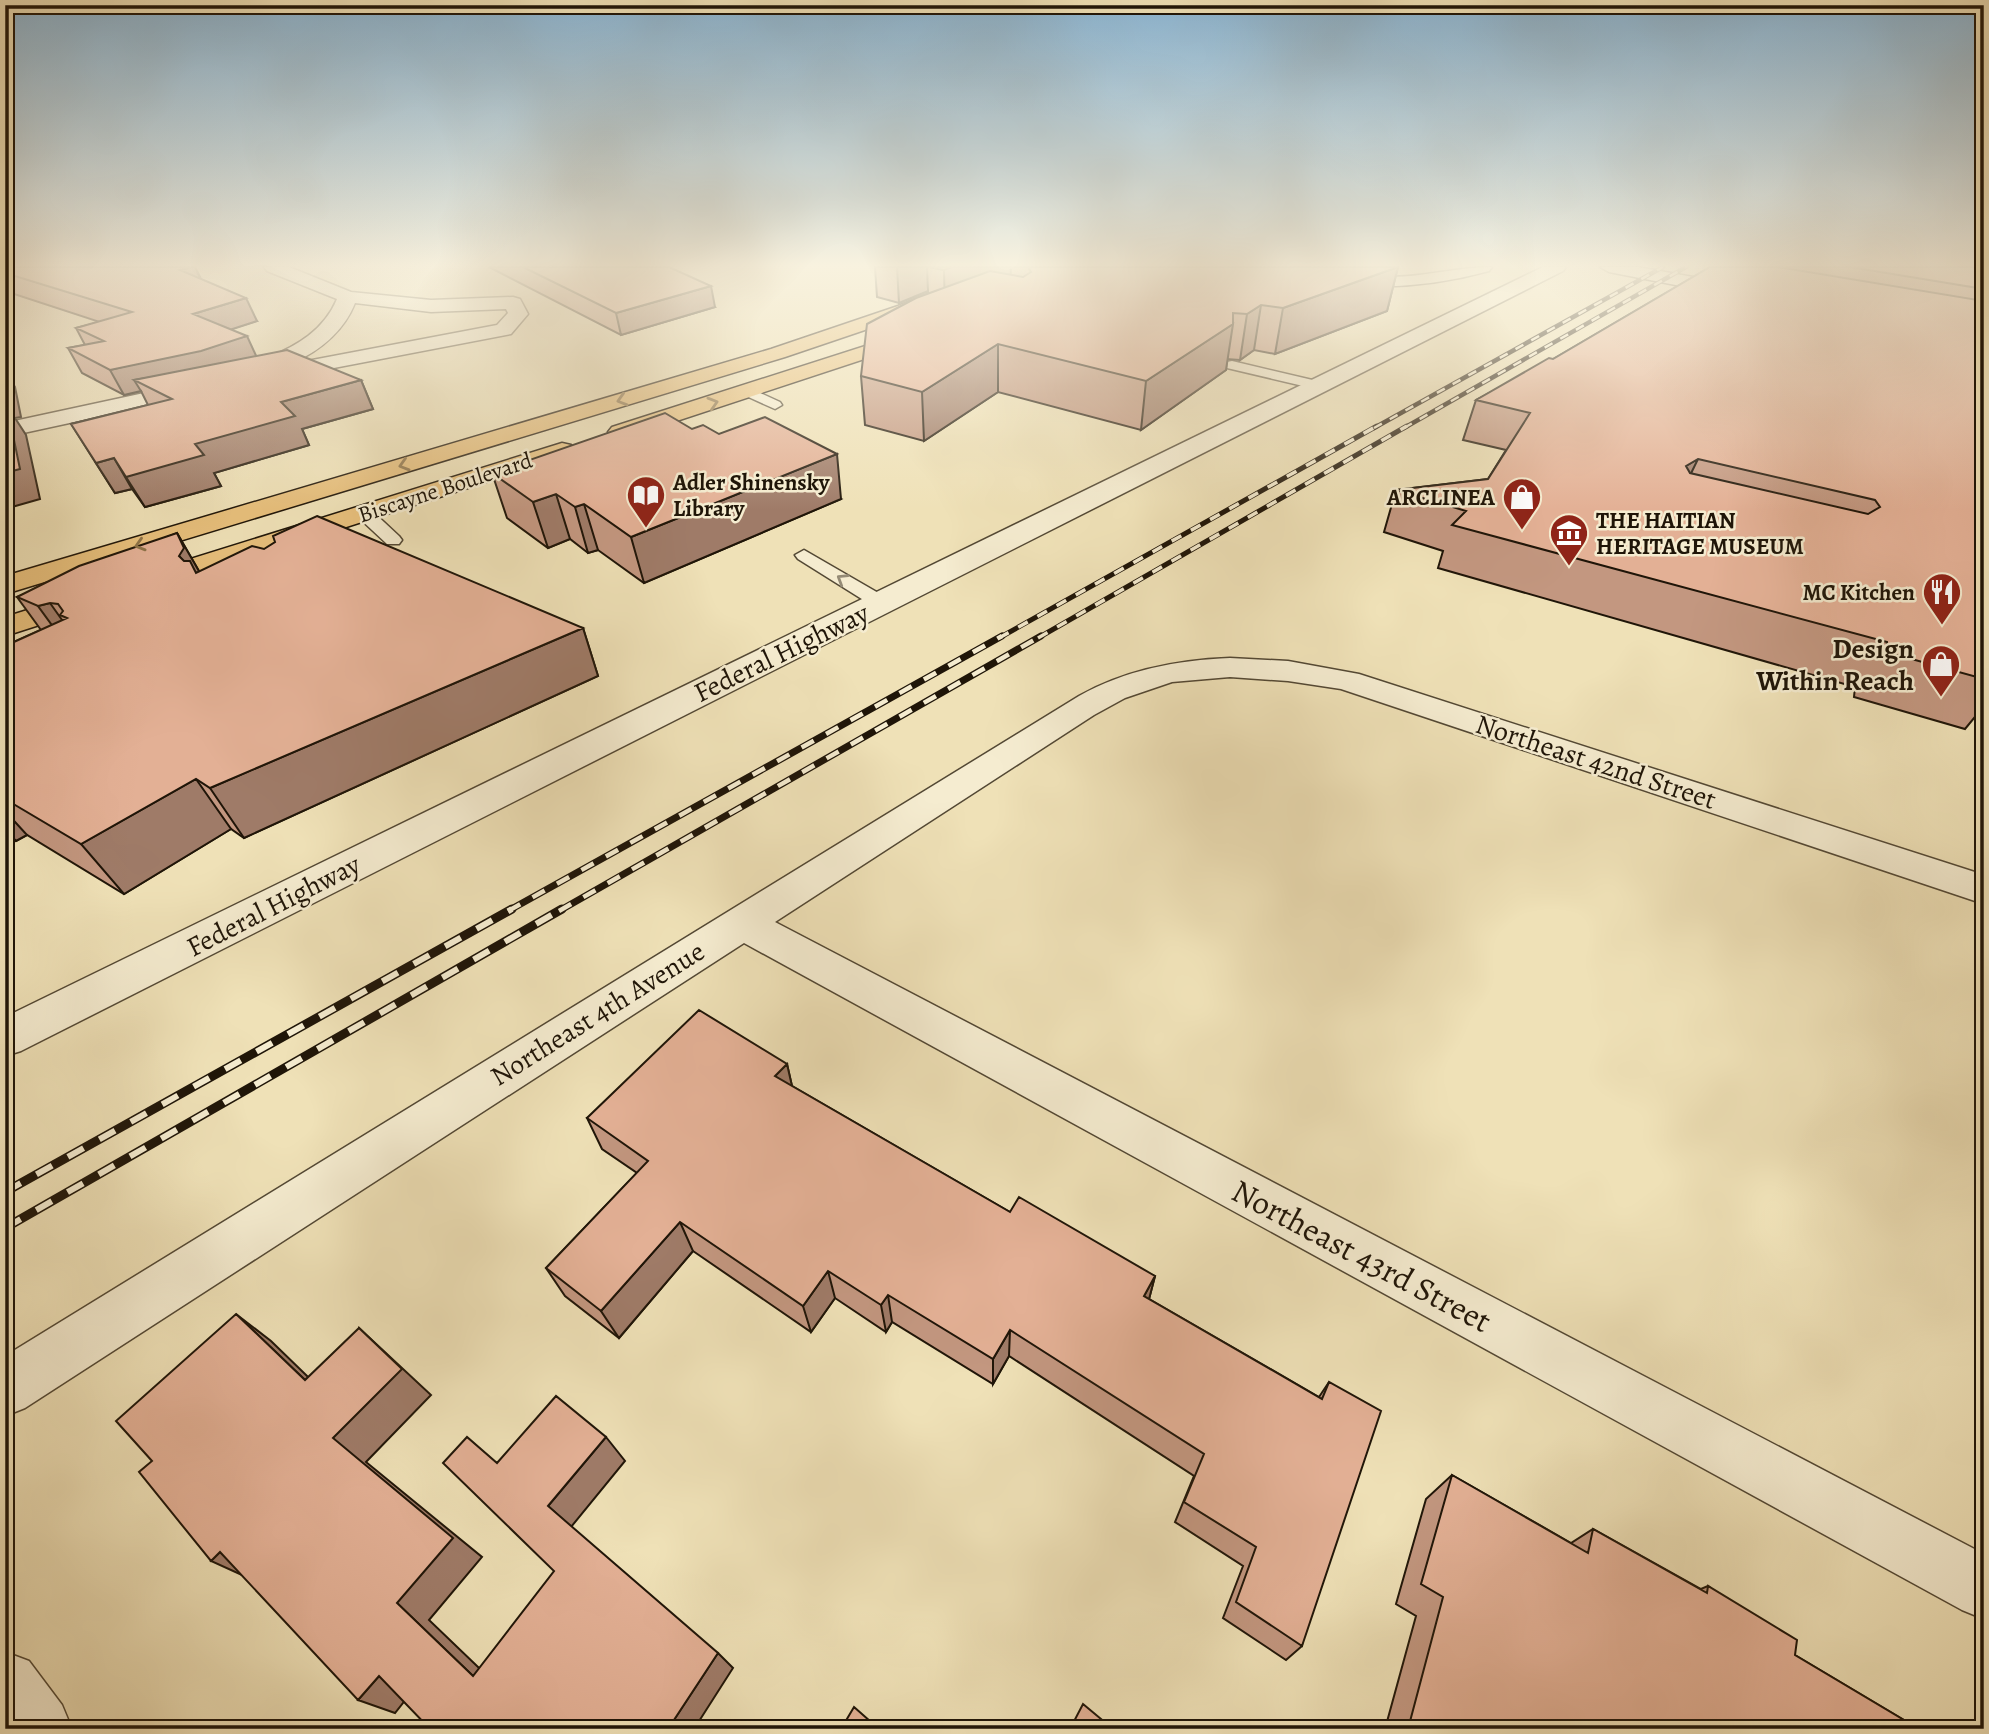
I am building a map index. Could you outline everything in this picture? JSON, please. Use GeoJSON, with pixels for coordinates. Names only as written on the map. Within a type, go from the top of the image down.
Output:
{"type":"FeatureCollection","features":[{"type":"Feature","properties":{"kind":"main road","name":"Biscayne Boulevard"},"geometry":{"type":"LineString","coordinates":[[5,585],[793,348]]}},
{"type":"Feature","properties":{"kind":"main road","name":"Biscayne Boulevard"},"geometry":{"type":"LineString","coordinates":[[5,628],[880,348]]}},
{"type":"Feature","properties":{"kind":"street"},"geometry":{"type":"LineString","coordinates":[[307,348],[250,375],[403,348]]}},
{"type":"Feature","properties":{"kind":"street","name":"Federal Highway"},"geometry":{"type":"LineString","coordinates":[[5,1038],[1390,348]]}},
{"type":"Feature","properties":{"kind":"street"},"geometry":{"type":"LineString","coordinates":[[5,430],[218,384]]}},
{"type":"Feature","properties":{"kind":"street","name":"Northeast 42nd Street"},"geometry":{"type":"LineString","coordinates":[[1201,668],[1265,667],[1348,681],[1984,890]]}},
{"type":"Feature","properties":{"kind":"street","name":"Northeast 4th Avenue"},"geometry":{"type":"LineString","coordinates":[[5,1388],[740,922],[1111,692],[1146,678],[1201,668]]}},
{"type":"Feature","properties":{"kind":"street","name":"Northeast 43rd Street"},"geometry":{"type":"LineString","coordinates":[[740,922],[1984,1588]]}},
{"type":"Feature","properties":{"kind":"street"},"geometry":{"type":"LineString","coordinates":[[5,1685],[38,1729]]}},
{"type":"Feature","properties":{"kind":"lane"},"geometry":{"type":"LineString","coordinates":[[1232,365],[1316,384]]}},
{"type":"Feature","properties":{"kind":"lane"},"geometry":{"type":"LineString","coordinates":[[749,392],[775,405]]}},
{"type":"Feature","properties":{"kind":"lane"},"geometry":{"type":"LineString","coordinates":[[364,513],[393,540]]}},
{"type":"Feature","properties":{"kind":"lane"},"geometry":{"type":"LineString","coordinates":[[248,549],[261,570]]}},
{"type":"Feature","properties":{"kind":"lane"},"geometry":{"type":"LineString","coordinates":[[804,555],[880,602]]}},
{"type":"Feature","properties":{"kind":"building"},"geometry":{"type":"Polygon","coordinates":[[[68,348],[210,348],[110,370],[68,348]]]}},
{"type":"Feature","properties":{"kind":"building"},"geometry":{"type":"Polygon","coordinates":[[[864,348],[992,348],[922,392],[861,376],[864,348]]]}},
{"type":"Feature","properties":{"kind":"building"},"geometry":{"type":"Polygon","coordinates":[[[1014,348],[1196,348],[1146,381],[1014,348]]]}},
{"type":"Feature","properties":{"kind":"building"},"geometry":{"type":"Polygon","coordinates":[[[1572,348],[1984,348],[1984,679],[1886,652],[1887,642],[1452,525],[1466,511],[1396,490],[1488,479],[1530,413],[1476,400],[1549,358],[1553,359],[1572,348]],[[1698,459],[1686,466],[1690,473],[1868,514],[1880,507],[1875,500],[1698,459]]]}},
{"type":"Feature","properties":{"kind":"building"},"geometry":{"type":"Polygon","coordinates":[[[287,350],[361,380],[281,402],[295,416],[195,444],[204,455],[126,477],[114,458],[96,463],[71,424],[172,399],[134,380],[287,350]]]}},
{"type":"Feature","properties":{"kind":"building"},"geometry":{"type":"Polygon","coordinates":[[[7,406],[20,469],[5,473],[5,407],[7,406]]]}},
{"type":"Feature","properties":{"kind":"building"},"geometry":{"type":"Polygon","coordinates":[[[665,413],[692,429],[703,425],[719,434],[765,417],[837,454],[631,537],[584,504],[575,507],[556,494],[533,502],[492,473],[665,413]]]}},
{"type":"Feature","properties":{"kind":"building"},"geometry":{"type":"Polygon","coordinates":[[[317,516],[583,628],[210,788],[196,779],[81,844],[5,799],[5,646],[67,618],[60,615],[63,611],[58,604],[38,606],[17,597],[79,566],[177,533],[184,548],[179,556],[184,561],[190,561],[196,573],[252,546],[264,549],[275,542],[273,536],[317,516]]]}},
{"type":"Feature","properties":{"kind":"building"},"geometry":{"type":"Polygon","coordinates":[[[699,1010],[787,1064],[775,1076],[1010,1212],[1019,1197],[1155,1276],[1144,1296],[1322,1399],[1329,1382],[1381,1411],[1302,1646],[1236,1602],[1256,1547],[1184,1502],[1204,1454],[1010,1330],[993,1359],[888,1295],[881,1305],[828,1271],[803,1306],[680,1222],[601,1311],[546,1268],[648,1161],[587,1118],[699,1010]]]}},
{"type":"Feature","properties":{"kind":"building"},"geometry":{"type":"Polygon","coordinates":[[[236,1314],[305,1380],[359,1328],[402,1369],[333,1438],[453,1538],[397,1603],[473,1676],[554,1571],[443,1463],[467,1437],[497,1463],[556,1396],[606,1437],[548,1506],[718,1653],[668,1729],[430,1729],[379,1676],[358,1700],[220,1552],[211,1561],[139,1472],[152,1461],[116,1421],[236,1314]]]}},
{"type":"Feature","properties":{"kind":"building"},"geometry":{"type":"Polygon","coordinates":[[[1452,1475],[1588,1553],[1593,1529],[1707,1593],[1708,1586],[1797,1640],[1795,1655],[1919,1729],[1542,1729],[1536,1725],[1535,1729],[1408,1729],[1443,1597],[1421,1584],[1452,1475]]]}},
{"type":"Feature","properties":{"kind":"building"},"geometry":{"type":"Polygon","coordinates":[[[1083,1704],[1113,1729],[1070,1729],[1083,1704]]]}},
{"type":"Feature","properties":{"kind":"building"},"geometry":{"type":"Polygon","coordinates":[[[854,1707],[879,1729],[841,1729],[854,1707]]]}},
{"type":"Feature","properties":{"kind":"railway"},"geometry":{"type":"LineString","coordinates":[[1374,428],[1518,348]]}},
{"type":"Feature","properties":{"kind":"railway"},"geometry":{"type":"LineString","coordinates":[[1404,428],[1544,348]]}},
{"type":"Feature","properties":{"kind":"railway"},"geometry":{"type":"LineString","coordinates":[[999,638],[1377,426]]}},
{"type":"Feature","properties":{"kind":"railway"},"geometry":{"type":"LineString","coordinates":[[1038,638],[1407,426]]}},
{"type":"Feature","properties":{"kind":"railway"},"geometry":{"type":"LineString","coordinates":[[508,911],[1002,636]]}},
{"type":"Feature","properties":{"kind":"railway"},"geometry":{"type":"LineString","coordinates":[[559,911],[1041,636]]}},
{"type":"Feature","properties":{"kind":"railway"},"geometry":{"type":"LineString","coordinates":[[5,1192],[512,909]]}},
{"type":"Feature","properties":{"kind":"railway"},"geometry":{"type":"LineString","coordinates":[[5,1228],[562,909]]}},
{"type":"Feature","properties":{"kind":"place","name":"Adler Shinensky Library"},"geometry":{"type":"Point","coordinates":[646,529]}},
{"type":"Feature","properties":{"kind":"place","name":"ARCLINEA"},"geometry":{"type":"Point","coordinates":[1522,531]}},
{"type":"Feature","properties":{"kind":"place","name":"THE HAITIAN HERITAGE MUSEUM"},"geometry":{"type":"Point","coordinates":[1569,567]}},
{"type":"Feature","properties":{"kind":"place","name":"MC Kitchen"},"geometry":{"type":"Point","coordinates":[1942,626]}},
{"type":"Feature","properties":{"kind":"place","name":"Design Within Reach"},"geometry":{"type":"Point","coordinates":[1941,698]}}]}
